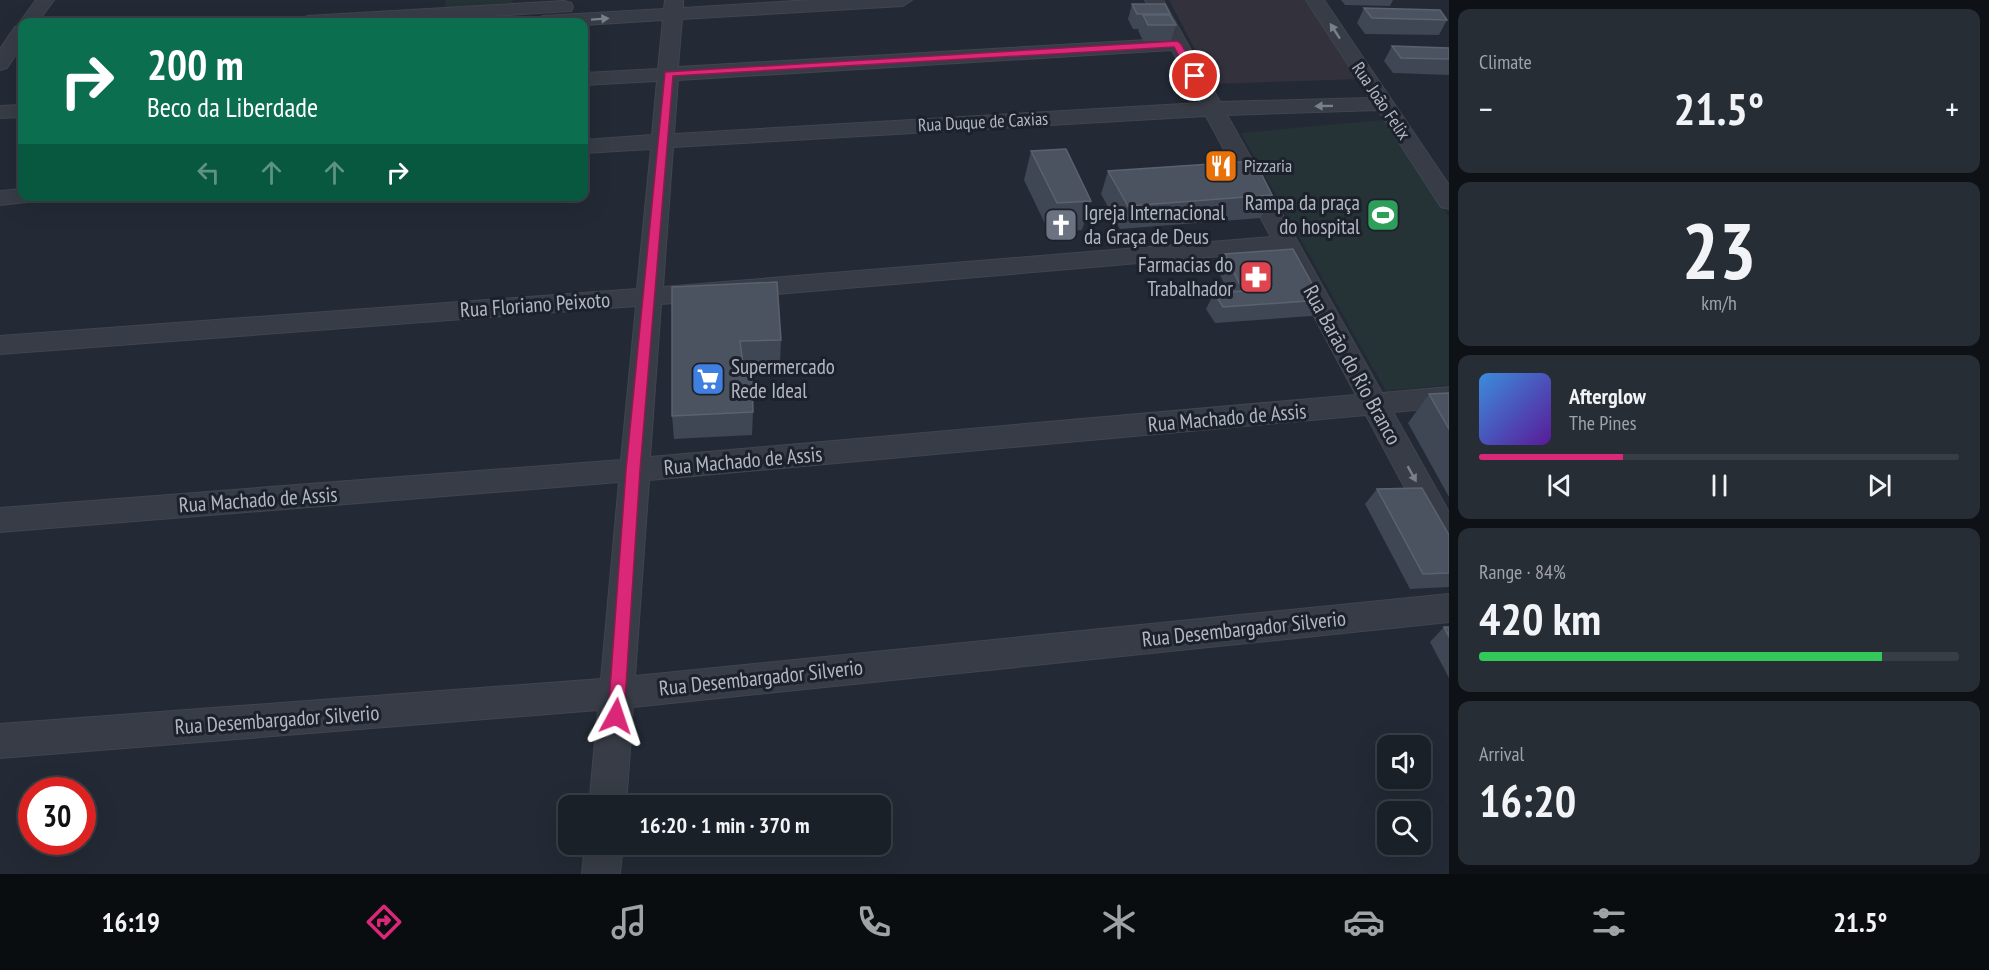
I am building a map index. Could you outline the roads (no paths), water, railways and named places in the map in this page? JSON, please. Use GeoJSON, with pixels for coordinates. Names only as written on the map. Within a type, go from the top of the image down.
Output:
{"type":"FeatureCollection","features":[{"type":"Feature","properties":{"kind":"street"},"geometry":{"type":"LineString","coordinates":[[32,18],[45,0]]}},
{"type":"Feature","properties":{"kind":"street"},"geometry":{"type":"LineString","coordinates":[[436,18],[525,10],[903,0]]}},
{"type":"Feature","properties":{"kind":"street","name":"Rua Barão do Rio Branco"},"geometry":{"type":"LineString","coordinates":[[1154,0],[1373,405],[1449,540]]}},
{"type":"Feature","properties":{"kind":"street","name":"Rua João Felix"},"geometry":{"type":"LineString","coordinates":[[1315,0],[1449,202]]}},
{"type":"Feature","properties":{"kind":"street"},"geometry":{"type":"LineString","coordinates":[[572,18],[671,5]]}},
{"type":"Feature","properties":{"kind":"street"},"geometry":{"type":"LineString","coordinates":[[608,795],[618,693],[633,470],[663,148],[671,5]]}},
{"type":"Feature","properties":{"kind":"street"},"geometry":{"type":"LineString","coordinates":[[588,79],[1177,44]]}},
{"type":"Feature","properties":{"kind":"street","name":"Rua Duque de Caxias"},"geometry":{"type":"LineString","coordinates":[[588,159],[663,148],[1382,104]]}},
{"type":"Feature","properties":{"kind":"street"},"geometry":{"type":"LineString","coordinates":[[0,112],[18,111]]}},
{"type":"Feature","properties":{"kind":"street","name":"Rua Duque de Caxias"},"geometry":{"type":"LineString","coordinates":[[588,146],[663,148]]}},
{"type":"Feature","properties":{"kind":"street"},"geometry":{"type":"LineString","coordinates":[[0,182],[18,181]]}},
{"type":"Feature","properties":{"kind":"street"},"geometry":{"type":"LineString","coordinates":[[0,198],[18,197]]}},
{"type":"Feature","properties":{"kind":"street","name":"Rua Floriano Peixoto"},"geometry":{"type":"LineString","coordinates":[[0,345],[648,297],[1285,243]]}},
{"type":"Feature","properties":{"kind":"street","name":"Rua Machado de Assis"},"geometry":{"type":"LineString","coordinates":[[0,520],[633,470],[1449,397]]}},
{"type":"Feature","properties":{"kind":"street","name":"Rua Desembargador Silverio"},"geometry":{"type":"LineString","coordinates":[[0,741],[618,693],[1449,608]]}},
{"type":"Feature","properties":{"kind":"street"},"geometry":{"type":"LineString","coordinates":[[601,874],[603,855]]}},
{"type":"Feature","properties":{"kind":"place","name":"Pizzaria"},"geometry":{"type":"Point","coordinates":[1221,166]}},
{"type":"Feature","properties":{"kind":"place","name":"Rampa da praça do hospital"},"geometry":{"type":"Point","coordinates":[1383,215]}},
{"type":"Feature","properties":{"kind":"place","name":"Igreja Internacional da Graça de Deus"},"geometry":{"type":"Point","coordinates":[1061,225]}},
{"type":"Feature","properties":{"kind":"place","name":"Farmacias do Trabalhador"},"geometry":{"type":"Point","coordinates":[1256,277]}},
{"type":"Feature","properties":{"kind":"place","name":"Supermercado Rede Ideal"},"geometry":{"type":"Point","coordinates":[708,379]}}]}
